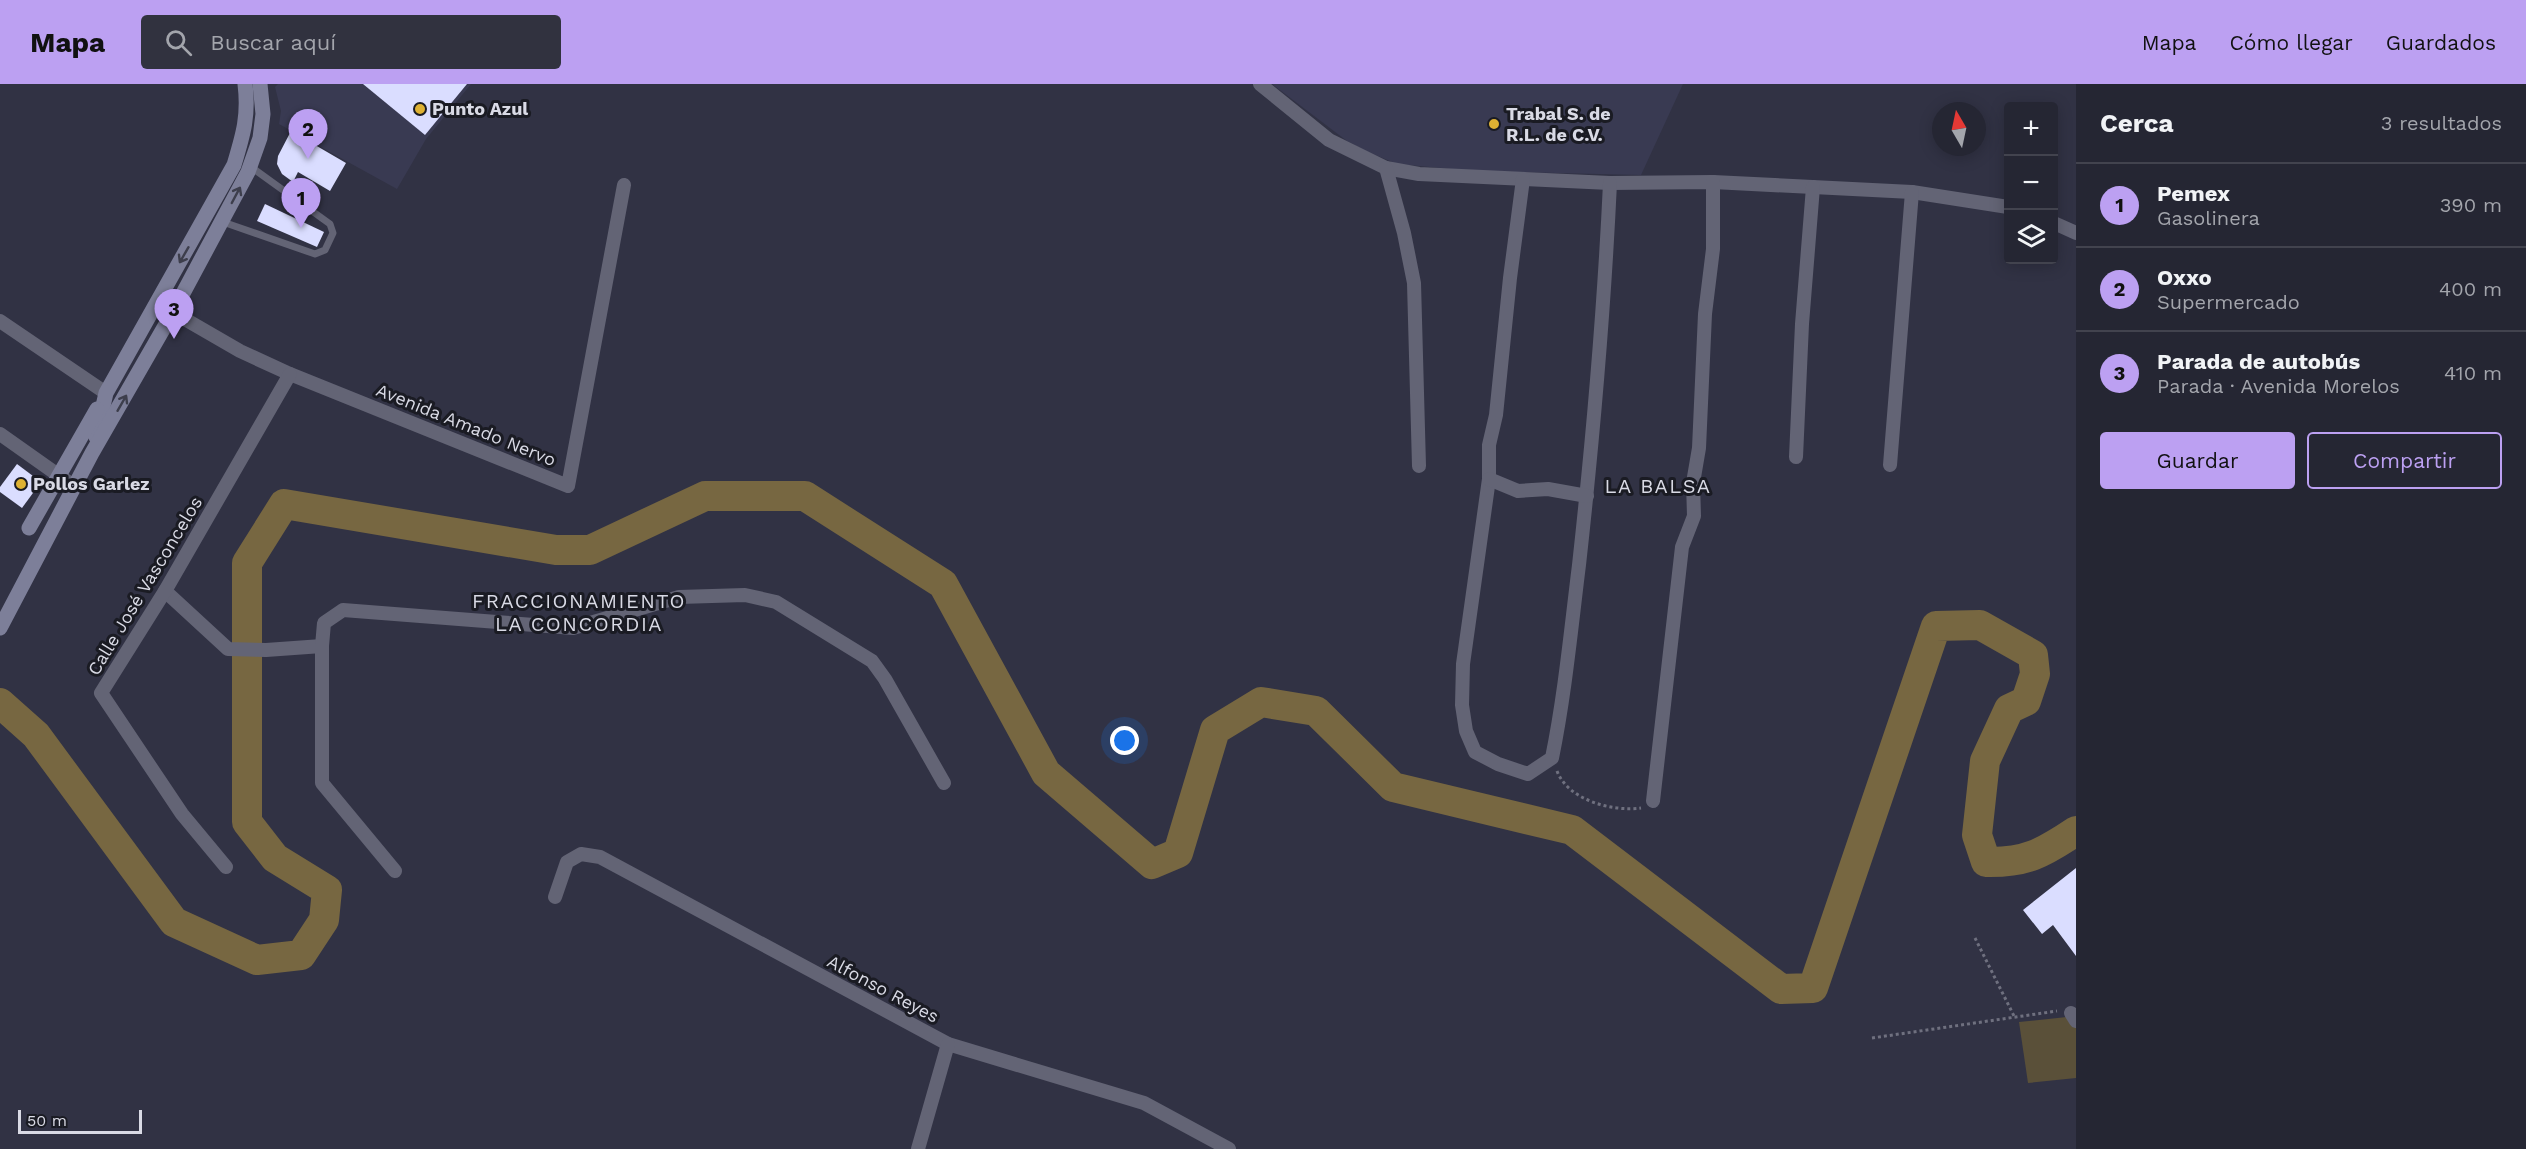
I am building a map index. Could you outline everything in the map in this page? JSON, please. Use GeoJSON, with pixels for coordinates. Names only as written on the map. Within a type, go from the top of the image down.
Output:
{"type":"FeatureCollection","features":[{"type":"Feature","properties":{"kind":"main road"},"geometry":{"type":"LineString","coordinates":[[29,528],[207,216],[236,159],[245,129],[250,84]]}},
{"type":"Feature","properties":{"kind":"main road"},"geometry":{"type":"LineString","coordinates":[[0,628],[92,453],[173,312],[250,167],[260,138],[263,114],[250,84]]}},
{"type":"Feature","properties":{"kind":"main road"},"geometry":{"type":"LineString","coordinates":[[92,453],[106,393]]}},
{"type":"Feature","properties":{"kind":"street"},"geometry":{"type":"LineString","coordinates":[[1260,84],[1329,140],[1386,168],[1419,174],[1611,183],[1713,182],[1912,192],[2004,206]]}},
{"type":"Feature","properties":{"kind":"street"},"geometry":{"type":"LineString","coordinates":[[1386,168],[1404,233],[1414,283],[1419,466]]}},
{"type":"Feature","properties":{"kind":"street"},"geometry":{"type":"LineString","coordinates":[[1523,180],[1510,278],[1497,416],[1489,445],[1489,479],[1463,664],[1462,705],[1466,731],[1475,752],[1498,764],[1528,774],[1552,758],[1562,711],[1587,496],[1605,296],[1611,183]]}},
{"type":"Feature","properties":{"kind":"street"},"geometry":{"type":"LineString","coordinates":[[1653,801],[1682,547],[1694,516],[1693,483],[1699,448],[1705,314],[1713,249],[1713,182]]}},
{"type":"Feature","properties":{"kind":"street","name":"Avenida Amado Nervo"},"geometry":{"type":"LineString","coordinates":[[157,303],[240,351],[290,374],[568,486],[624,185]]}},
{"type":"Feature","properties":{"kind":"street"},"geometry":{"type":"LineString","coordinates":[[1796,457],[1802,324],[1813,187]]}},
{"type":"Feature","properties":{"kind":"street"},"geometry":{"type":"LineString","coordinates":[[1890,465],[1912,192]]}},
{"type":"Feature","properties":{"kind":"street"},"geometry":{"type":"LineString","coordinates":[[2058,225],[2076,233]]}},
{"type":"Feature","properties":{"kind":"street"},"geometry":{"type":"LineString","coordinates":[[0,321],[106,393]]}},
{"type":"Feature","properties":{"kind":"street","name":"Calle José Vasconcelos"},"geometry":{"type":"LineString","coordinates":[[226,867],[182,814],[101,693],[165,591],[290,374]]}},
{"type":"Feature","properties":{"kind":"street"},"geometry":{"type":"LineString","coordinates":[[0,434],[75,487]]}},
{"type":"Feature","properties":{"kind":"street"},"geometry":{"type":"LineString","coordinates":[[1489,479],[1518,491],[1548,489],[1587,496]]}},
{"type":"Feature","properties":{"kind":"street"},"geometry":{"type":"LineString","coordinates":[[165,591],[228,649],[266,650],[322,646]]}},
{"type":"Feature","properties":{"kind":"street"},"geometry":{"type":"LineString","coordinates":[[395,871],[322,783],[324,623],[343,610],[573,628],[679,597],[745,595],[776,602],[872,661],[885,679],[944,783]]}},
{"type":"Feature","properties":{"kind":"street","name":"Alfonso Reyes"},"geometry":{"type":"LineString","coordinates":[[555,897],[567,862],[581,855],[600,857],[948,1044],[1144,1104],[1229,1149]]}},
{"type":"Feature","properties":{"kind":"street"},"geometry":{"type":"LineString","coordinates":[[918,1149],[948,1044]]}},
{"type":"Feature","properties":{"kind":"lane"},"geometry":{"type":"LineString","coordinates":[[207,216],[315,254],[325,250],[333,233],[330,224],[236,159]]}},
{"type":"Feature","properties":{"kind":"path"},"geometry":{"type":"LineString","coordinates":[[1552,758],[1560,778],[1585,800],[1628,810],[1643,808],[1653,801]]}},
{"type":"Feature","properties":{"kind":"path"},"geometry":{"type":"LineString","coordinates":[[1975,938],[2015,1018]]}},
{"type":"Feature","properties":{"kind":"path"},"geometry":{"type":"LineString","coordinates":[[1872,1038],[2060,1011],[2074,1017]]}},
{"type":"Feature","properties":{"kind":"shaded area"},"geometry":{"type":"Polygon","coordinates":[[[278,84],[471,84],[426,139],[397,189],[279,124],[281,111],[275,87],[278,84]]]}},
{"type":"Feature","properties":{"kind":"shaded area","name":"Trabal S. de R.L. de C.V."},"geometry":{"type":"Polygon","coordinates":[[[1272,84],[1683,84],[1641,175],[1473,171],[1397,164],[1347,141],[1272,84]]]}},
{"type":"Feature","properties":{"kind":"shaded area"},"geometry":{"type":"Polygon","coordinates":[[[2076,1016],[2076,1078],[2028,1083],[2019,1022],[2076,1016]]]}},
{"type":"Feature","properties":{"kind":"building","name":"Punto Azul"},"geometry":{"type":"Polygon","coordinates":[[[363,84],[467,84],[425,135],[363,84]]]}},
{"type":"Feature","properties":{"kind":"building"},"geometry":{"type":"Polygon","coordinates":[[[291,131],[346,163],[330,191],[298,172],[293,182],[282,174],[277,164],[278,156],[291,131]]]}},
{"type":"Feature","properties":{"kind":"building"},"geometry":{"type":"Polygon","coordinates":[[[265,204],[324,232],[317,247],[257,221],[265,204]]]}},
{"type":"Feature","properties":{"kind":"building","name":"Pollos Garlez"},"geometry":{"type":"Polygon","coordinates":[[[17,464],[41,482],[22,508],[0,492],[0,487],[17,464]]]}},
{"type":"Feature","properties":{"kind":"building"},"geometry":{"type":"Polygon","coordinates":[[[2076,868],[2076,956],[2053,925],[2042,934],[2023,910],[2076,868]]]}},
{"type":"Feature","properties":{"kind":"waterway"},"geometry":{"type":"LineString","coordinates":[[0,703],[36,735],[174,922],[257,960],[301,955],[324,920],[327,890],[275,858],[247,822],[247,563],[284,504],[556,550],[590,550],[705,496],[805,496],[943,584],[1046,773],[1152,864],[1178,853],[1215,730],[1261,702],[1316,711],[1393,787],[1572,830],[1781,989],[1813,988],[1936,626],[1980,625],[2033,655],[2035,674],[2026,701],[2009,709],[1985,761],[1977,835],[1986,862],[2012,861],[2034,855],[2076,831]]}},
{"type":"Feature","properties":{"kind":"place","name":"Punto Azul"},"geometry":{"type":"Point","coordinates":[420,109]}},
{"type":"Feature","properties":{"kind":"place","name":"Trabal S. de R.L. de C.V."},"geometry":{"type":"Point","coordinates":[1494,124]}},
{"type":"Feature","properties":{"kind":"place","name":"Oxxo"},"geometry":{"type":"Point","coordinates":[308,159]}},
{"type":"Feature","properties":{"kind":"place","name":"Pemex"},"geometry":{"type":"Point","coordinates":[301,228]}},
{"type":"Feature","properties":{"kind":"place","name":"Parada de autobús"},"geometry":{"type":"Point","coordinates":[174,339]}},
{"type":"Feature","properties":{"kind":"place","name":"Pollos Garlez"},"geometry":{"type":"Point","coordinates":[21,484]}},
{"type":"Feature","properties":{"kind":"district","name":"LA BALSA"},"geometry":{"type":"Point","coordinates":[1658,486]}},
{"type":"Feature","properties":{"kind":"district","name":"FRACCIONAMIENTO LA CONCORDIA"},"geometry":{"type":"Point","coordinates":[579,612]}}]}
